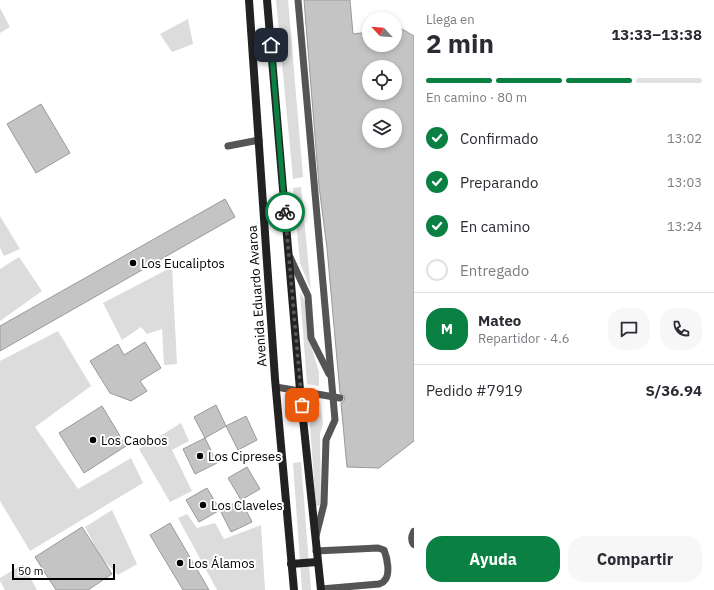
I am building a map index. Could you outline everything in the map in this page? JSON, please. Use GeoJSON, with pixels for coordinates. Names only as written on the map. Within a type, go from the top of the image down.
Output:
{"type":"FeatureCollection","features":[{"type":"Feature","properties":{"kind":"main road","name":"Avenida Eduardo Avaroa"},"geometry":{"type":"LineString","coordinates":[[249,0],[259,140],[264,241],[294,590]]}},
{"type":"Feature","properties":{"kind":"main road"},"geometry":{"type":"LineString","coordinates":[[267,0],[300,390],[321,590]]}},
{"type":"Feature","properties":{"kind":"main road"},"geometry":{"type":"LineString","coordinates":[[291,564],[317,562]]}},
{"type":"Feature","properties":{"kind":"street"},"geometry":{"type":"LineString","coordinates":[[414,532],[412,537],[412,542],[414,544]]}},
{"type":"Feature","properties":{"kind":"lane"},"geometry":{"type":"LineString","coordinates":[[298,0],[331,377],[337,398],[334,420],[326,440],[323,514],[315,538]]}},
{"type":"Feature","properties":{"kind":"lane"},"geometry":{"type":"LineString","coordinates":[[228,146],[259,140]]}},
{"type":"Feature","properties":{"kind":"lane"},"geometry":{"type":"LineString","coordinates":[[288,253],[308,296],[311,338],[331,377]]}},
{"type":"Feature","properties":{"kind":"lane"},"geometry":{"type":"LineString","coordinates":[[276,387],[300,390],[337,398]]}},
{"type":"Feature","properties":{"kind":"lane"},"geometry":{"type":"LineString","coordinates":[[316,551],[378,548],[384,550],[386,554],[388,574],[385,581],[379,584],[321,590]]}},
{"type":"Feature","properties":{"kind":"shaded area"},"geometry":{"type":"Polygon","coordinates":[[[276,0],[288,0],[303,177],[293,179],[276,0]]]}},
{"type":"Feature","properties":{"kind":"shaded area"},"geometry":{"type":"Polygon","coordinates":[[[0,8],[10,27],[0,33],[0,8]]]}},
{"type":"Feature","properties":{"kind":"shaded area"},"geometry":{"type":"Polygon","coordinates":[[[188,19],[193,44],[172,52],[160,34],[188,19]]]}},
{"type":"Feature","properties":{"kind":"shaded area"},"geometry":{"type":"Polygon","coordinates":[[[301,187],[311,290],[300,263],[293,188],[301,187]]]}},
{"type":"Feature","properties":{"kind":"shaded area"},"geometry":{"type":"Polygon","coordinates":[[[0,216],[20,249],[4,256],[0,248],[0,216]]]}},
{"type":"Feature","properties":{"kind":"shaded area"},"geometry":{"type":"Polygon","coordinates":[[[19,257],[42,291],[0,321],[0,269],[19,257]]]}},
{"type":"Feature","properties":{"kind":"shaded area"},"geometry":{"type":"Polygon","coordinates":[[[172,267],[177,364],[164,365],[162,329],[147,334],[141,327],[122,340],[103,303],[172,267]]]}},
{"type":"Feature","properties":{"kind":"shaded area"},"geometry":{"type":"Polygon","coordinates":[[[300,293],[305,302],[308,336],[319,372],[319,386],[307,384],[300,293]]]}},
{"type":"Feature","properties":{"kind":"shaded area"},"geometry":{"type":"Polygon","coordinates":[[[58,331],[91,386],[35,427],[78,489],[131,458],[143,483],[30,551],[0,501],[0,361],[58,331]]]}},
{"type":"Feature","properties":{"kind":"shaded area"},"geometry":{"type":"Polygon","coordinates":[[[308,399],[320,402],[323,424],[320,434],[321,504],[319,506],[316,506],[308,399]]]}},
{"type":"Feature","properties":{"kind":"shaded area"},"geometry":{"type":"Polygon","coordinates":[[[181,423],[189,441],[172,450],[192,491],[170,502],[139,449],[181,423]]]}},
{"type":"Feature","properties":{"kind":"shaded area"},"geometry":{"type":"Polygon","coordinates":[[[301,462],[311,590],[302,590],[293,463],[301,462]]]}},
{"type":"Feature","properties":{"kind":"shaded area"},"geometry":{"type":"Polygon","coordinates":[[[112,510],[137,564],[118,575],[101,558],[85,527],[112,510]]]}},
{"type":"Feature","properties":{"kind":"shaded area"},"geometry":{"type":"Polygon","coordinates":[[[187,514],[197,528],[215,523],[224,539],[261,525],[265,590],[217,590],[178,518],[187,514]]]}},
{"type":"Feature","properties":{"kind":"shaded area"},"geometry":{"type":"Polygon","coordinates":[[[23,564],[37,590],[5,590],[0,578],[23,564]]]}},
{"type":"Feature","properties":{"kind":"building"},"geometry":{"type":"Polygon","coordinates":[[[304,0],[350,0],[353,34],[362,33],[362,52],[402,52],[402,29],[414,36],[414,441],[379,468],[347,467],[341,403],[344,401],[345,397],[340,393],[327,248],[319,186],[304,0]]]}},
{"type":"Feature","properties":{"kind":"building"},"geometry":{"type":"Polygon","coordinates":[[[41,104],[70,153],[36,173],[7,124],[41,104]]]}},
{"type":"Feature","properties":{"kind":"building","name":"Los Eucaliptos"},"geometry":{"type":"Polygon","coordinates":[[[225,199],[235,217],[0,351],[0,326],[225,199]]]}},
{"type":"Feature","properties":{"kind":"building"},"geometry":{"type":"Polygon","coordinates":[[[145,342],[161,368],[140,381],[147,391],[131,401],[110,393],[90,361],[118,344],[124,355],[145,342]]]}},
{"type":"Feature","properties":{"kind":"building","name":"Los Cipreses"},"geometry":{"type":"Polygon","coordinates":[[[216,405],[226,426],[205,438],[194,417],[216,405]]]}},
{"type":"Feature","properties":{"kind":"building","name":"Los Caobos"},"geometry":{"type":"Polygon","coordinates":[[[102,406],[126,446],[84,473],[59,433],[102,406]]]}},
{"type":"Feature","properties":{"kind":"building","name":"Los Cipreses"},"geometry":{"type":"Polygon","coordinates":[[[246,416],[257,440],[238,450],[226,426],[246,416]]]}},
{"type":"Feature","properties":{"kind":"building","name":"Los Cipreses"},"geometry":{"type":"Polygon","coordinates":[[[205,438],[217,463],[195,474],[183,449],[205,438]]]}},
{"type":"Feature","properties":{"kind":"building","name":"Los Claveles"},"geometry":{"type":"Polygon","coordinates":[[[247,467],[260,489],[241,500],[228,478],[247,467]]]}},
{"type":"Feature","properties":{"kind":"building","name":"Los Claveles"},"geometry":{"type":"Polygon","coordinates":[[[207,488],[220,510],[199,522],[186,500],[207,488]]]}},
{"type":"Feature","properties":{"kind":"building","name":"Los Claveles"},"geometry":{"type":"Polygon","coordinates":[[[241,500],[252,522],[231,532],[220,510],[241,500]]]}},
{"type":"Feature","properties":{"kind":"building","name":"Los Álamos"},"geometry":{"type":"Polygon","coordinates":[[[170,523],[209,590],[183,590],[150,535],[170,523]]]}},
{"type":"Feature","properties":{"kind":"building"},"geometry":{"type":"Polygon","coordinates":[[[82,527],[112,574],[88,590],[56,590],[35,557],[82,527]]]}},
{"type":"Feature","properties":{"kind":"way so far"},"geometry":{"type":"LineString","coordinates":[[285,212],[302,405]]}},
{"type":"Feature","properties":{"kind":"place","name":"Los Eucaliptos"},"geometry":{"type":"Point","coordinates":[133,263]}},
{"type":"Feature","properties":{"kind":"place","name":"Los Caobos"},"geometry":{"type":"Point","coordinates":[93,440]}},
{"type":"Feature","properties":{"kind":"place","name":"Los Cipreses"},"geometry":{"type":"Point","coordinates":[200,456]}},
{"type":"Feature","properties":{"kind":"place","name":"Los Claveles"},"geometry":{"type":"Point","coordinates":[203,505]}},
{"type":"Feature","properties":{"kind":"place","name":"Los Álamos"},"geometry":{"type":"Point","coordinates":[180,563]}},
{"type":"Feature","properties":{"kind":"route"},"geometry":{"type":"LineString","coordinates":[[271,45],[285,212]]}}]}
